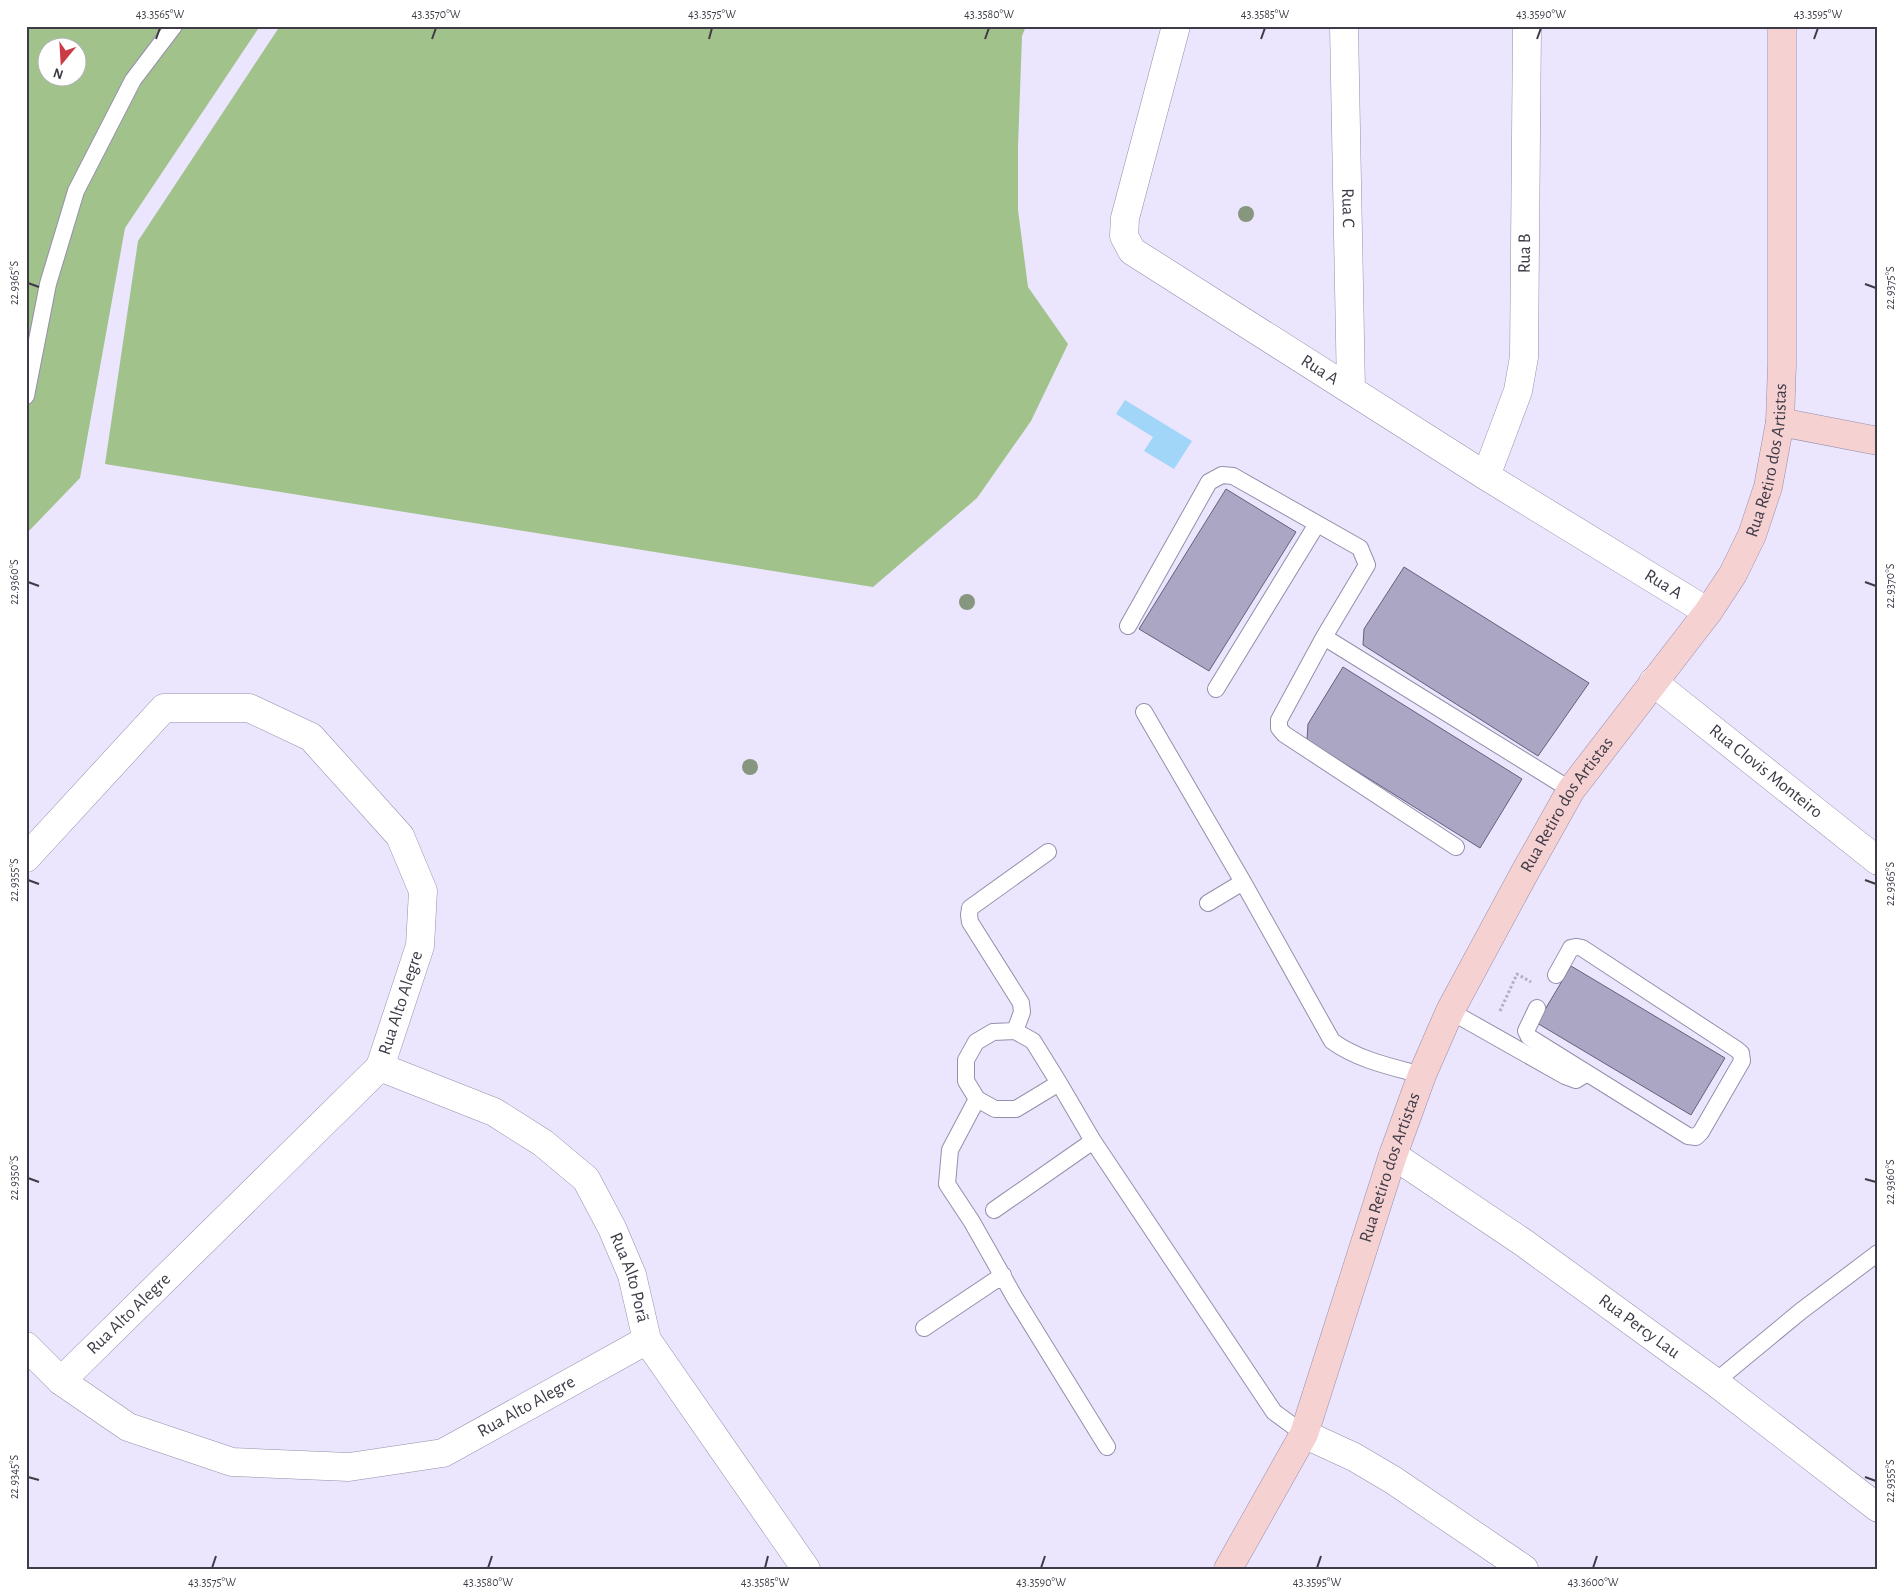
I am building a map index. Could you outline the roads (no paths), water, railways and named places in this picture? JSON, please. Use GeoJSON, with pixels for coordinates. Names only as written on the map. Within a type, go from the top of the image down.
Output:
{"type":"FeatureCollection","features":[{"type":"Feature","properties":{"kind":"street","name":"Rua A"},"geometry":{"type":"LineString","coordinates":[[1176,26],[1125,218],[1124,236],[1132,251],[1486,476],[1708,612]]}},
{"type":"Feature","properties":{"kind":"street","name":"Rua C"},"geometry":{"type":"LineString","coordinates":[[1344,26],[1351,390]]}},
{"type":"Feature","properties":{"kind":"street","name":"Rua B"},"geometry":{"type":"LineString","coordinates":[[1486,476],[1518,391],[1524,357],[1527,26]]}},
{"type":"Feature","properties":{"kind":"street","name":"Rua Retiro dos Artistas"},"geometry":{"type":"LineString","coordinates":[[1228,1569],[1304,1434],[1393,1155],[1422,1075],[1450,1011],[1525,872],[1572,790],[1708,612],[1733,574],[1752,535],[1768,487],[1780,422],[1782,364],[1782,26]]}},
{"type":"Feature","properties":{"kind":"street"},"geometry":{"type":"LineString","coordinates":[[1780,422],[1878,441]]}},
{"type":"Feature","properties":{"kind":"street","name":"Rua Clovis Monteiro"},"geometry":{"type":"LineString","coordinates":[[1653,682],[1878,861]]}},
{"type":"Feature","properties":{"kind":"street","name":"Rua Alto Alegre"},"geometry":{"type":"LineString","coordinates":[[26,858],[164,708],[249,708],[311,737],[400,836],[423,891],[420,946],[380,1067],[61,1381]]}},
{"type":"Feature","properties":{"kind":"street","name":"Rua Alto Porã"},"geometry":{"type":"LineString","coordinates":[[380,1067],[494,1112],[543,1143],[586,1179],[612,1228],[632,1275],[647,1340],[806,1569]]}},
{"type":"Feature","properties":{"kind":"street","name":"Rua Percy Lau"},"geometry":{"type":"LineString","coordinates":[[1393,1155],[1524,1243],[1715,1382],[1878,1508]]}},
{"type":"Feature","properties":{"kind":"street","name":"Rua Alto Alegre"},"geometry":{"type":"LineString","coordinates":[[26,1346],[61,1381],[128,1427],[232,1462],[349,1466],[443,1453],[647,1340]]}},
{"type":"Feature","properties":{"kind":"street"},"geometry":{"type":"LineString","coordinates":[[1304,1434],[1354,1457],[1393,1480],[1524,1569]]}},
{"type":"Feature","properties":{"kind":"lane"},"geometry":{"type":"LineString","coordinates":[[26,396],[48,284],[76,190],[133,80],[174,26]]}},
{"type":"Feature","properties":{"kind":"lane"},"geometry":{"type":"LineString","coordinates":[[1128,626],[1209,482],[1222,475],[1233,476],[1360,548],[1367,565],[1324,637],[1279,720],[1279,728],[1284,734],[1456,847]]}},
{"type":"Feature","properties":{"kind":"lane"},"geometry":{"type":"LineString","coordinates":[[1216,689],[1317,524]]}},
{"type":"Feature","properties":{"kind":"lane"},"geometry":{"type":"LineString","coordinates":[[1324,637],[1572,790]]}},
{"type":"Feature","properties":{"kind":"lane"},"geometry":{"type":"LineString","coordinates":[[1144,712],[1243,882],[1328,1044],[1388,1066],[1422,1075]]}},
{"type":"Feature","properties":{"kind":"lane"},"geometry":{"type":"LineString","coordinates":[[1014,1031],[1022,1012],[1021,1003],[970,922],[970,908],[1048,852]]}},
{"type":"Feature","properties":{"kind":"lane"},"geometry":{"type":"LineString","coordinates":[[1208,903],[1243,882]]}},
{"type":"Feature","properties":{"kind":"lane"},"geometry":{"type":"LineString","coordinates":[[1538,1008],[1526,1031],[1529,1037],[1688,1136],[1696,1137],[1700,1132],[1742,1061],[1741,1053],[1736,1048],[1582,948],[1571,948],[1556,975]]}},
{"type":"Feature","properties":{"kind":"lane"},"geometry":{"type":"LineString","coordinates":[[1450,1011],[1565,1076],[1576,1080],[1586,1074]]}},
{"type":"Feature","properties":{"kind":"lane"},"geometry":{"type":"LineString","coordinates":[[1059,1083],[1016,1109],[995,1109],[977,1099],[966,1081],[966,1060],[976,1042],[993,1032],[1014,1031],[1033,1041],[1059,1083],[1093,1142],[1274,1412],[1304,1434]]}},
{"type":"Feature","properties":{"kind":"lane"},"geometry":{"type":"LineString","coordinates":[[977,1099],[950,1150],[947,1184],[1107,1447]]}},
{"type":"Feature","properties":{"kind":"lane"},"geometry":{"type":"LineString","coordinates":[[994,1210],[1093,1142]]}},
{"type":"Feature","properties":{"kind":"lane"},"geometry":{"type":"LineString","coordinates":[[1715,1382],[1800,1311],[1878,1253]]}},
{"type":"Feature","properties":{"kind":"lane"},"geometry":{"type":"LineString","coordinates":[[924,1328],[1003,1275]]}},
{"type":"Feature","properties":{"kind":"water"},"geometry":{"type":"Polygon","coordinates":[[[1125,400],[1192,441],[1174,469],[1144,451],[1153,437],[1116,414],[1125,400]]]}}]}
